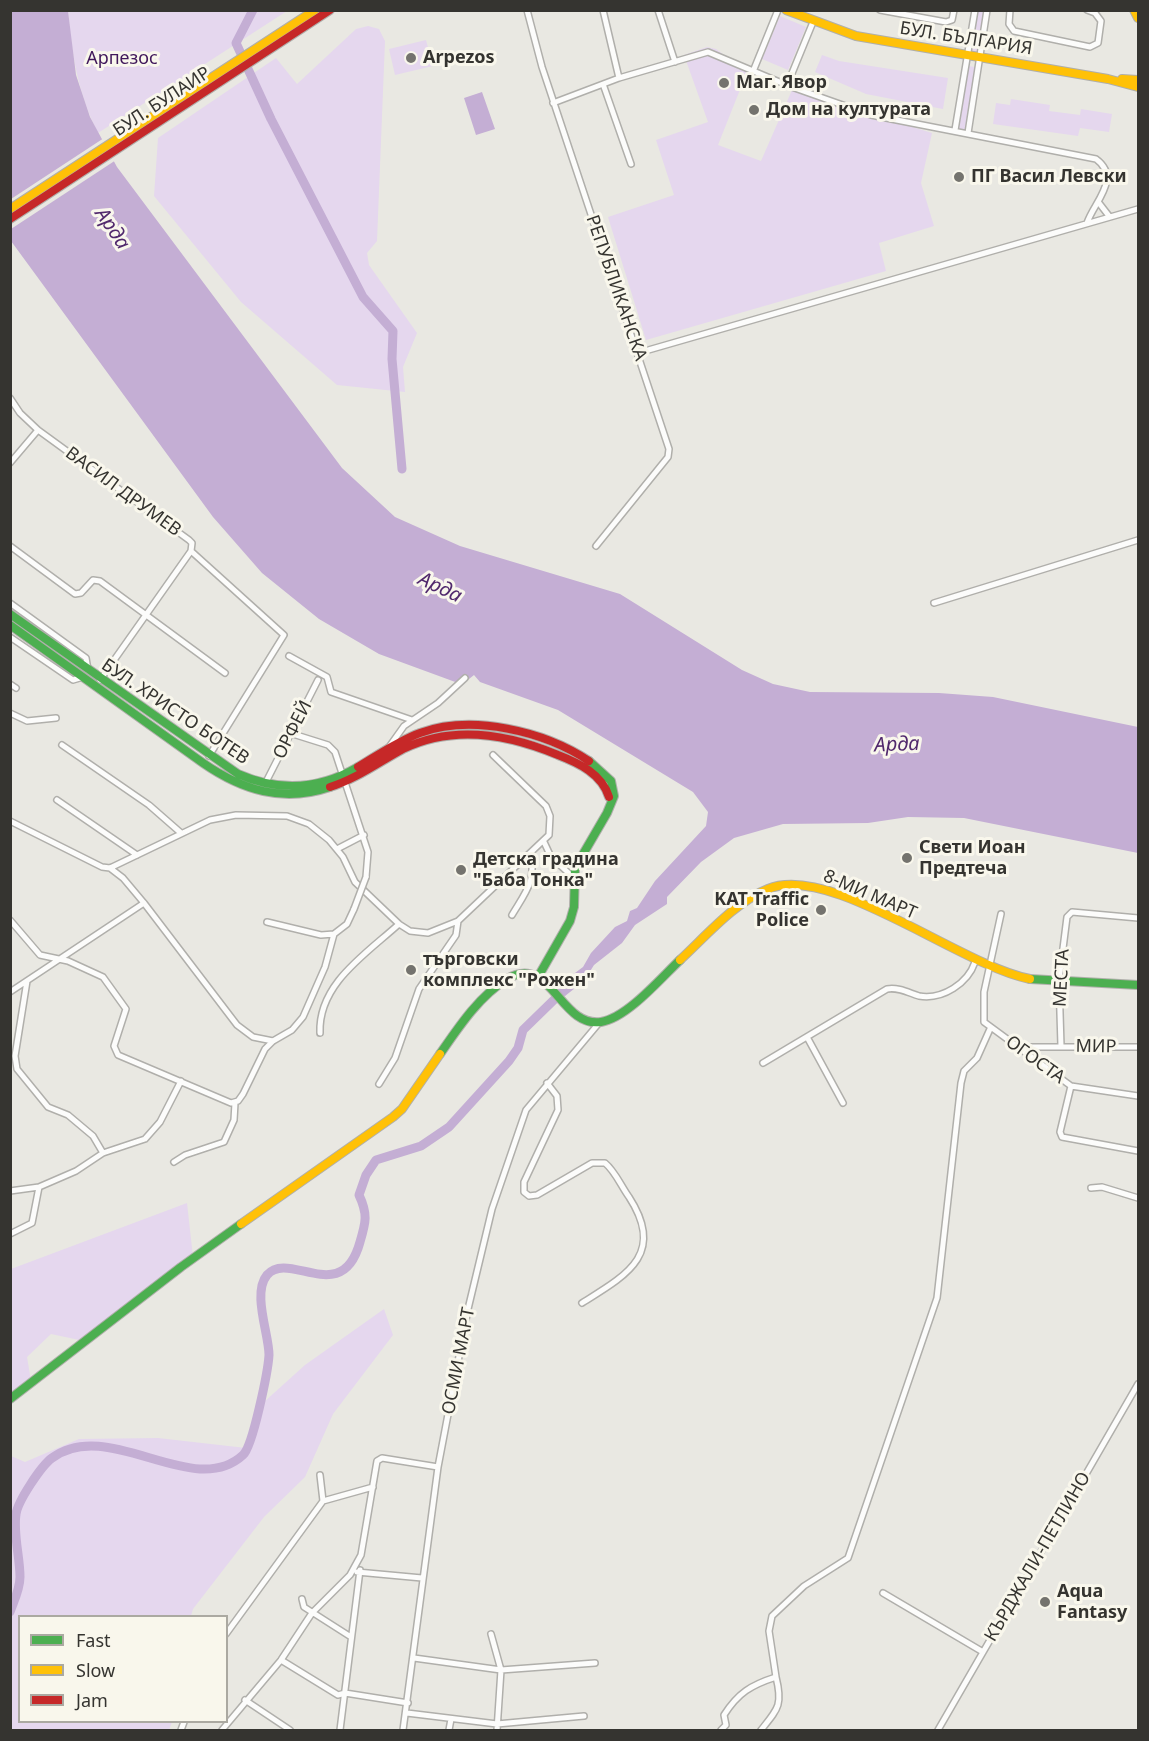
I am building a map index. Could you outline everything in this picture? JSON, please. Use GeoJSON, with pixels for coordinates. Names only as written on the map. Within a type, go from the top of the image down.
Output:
{"type":"FeatureCollection","features":[{"type":"Feature","properties":{"kind":"main road","name":"БУЛ. БУЛАИР"},"geometry":{"type":"LineString","coordinates":[[10,219],[297,27],[315,10]]}},
{"type":"Feature","properties":{"kind":"main road","name":"БУЛ. БУЛАИР"},"geometry":{"type":"LineString","coordinates":[[10,209],[297,27],[330,10]]}},
{"type":"Feature","properties":{"kind":"main road"},"geometry":{"type":"LineString","coordinates":[[1134,10],[1138,18]]}},
{"type":"Feature","properties":{"kind":"main road","name":"БУЛ. БЪЛГАРИЯ"},"geometry":{"type":"LineString","coordinates":[[788,11],[801,13],[813,22],[856,36],[1108,79],[1138,87]]}},
{"type":"Feature","properties":{"kind":"main road","name":"БУЛ. БЪЛГАРИЯ"},"geometry":{"type":"LineString","coordinates":[[1108,79],[1138,80]]}},
{"type":"Feature","properties":{"kind":"main road","name":"БУЛ. ХРИСТО БОТЕВ"},"geometry":{"type":"LineString","coordinates":[[10,614],[86,674]]}},
{"type":"Feature","properties":{"kind":"main road","name":"БУЛ. ХРИСТО БОТЕВ"},"geometry":{"type":"LineString","coordinates":[[10,625],[243,778],[263,785],[298,788],[344,779],[389,747],[420,733],[457,725],[478,725],[519,731],[552,743],[600,767],[613,787],[614,795],[610,804]]}},
{"type":"Feature","properties":{"kind":"main road","name":"БУЛ. ХРИСТО БОТЕВ"},"geometry":{"type":"LineString","coordinates":[[98,682],[206,764],[247,788],[290,795],[313,793],[422,741],[458,733],[477,733],[498,735],[541,747],[586,769],[603,780],[608,788],[610,804]]}},
{"type":"Feature","properties":{"kind":"main road"},"geometry":{"type":"LineString","coordinates":[[542,980],[572,916],[573,877],[579,860],[610,804]]}},
{"type":"Feature","properties":{"kind":"main road","name":"8-МИ МАРТ"},"geometry":{"type":"LineString","coordinates":[[599,1023],[611,1018],[635,1001],[752,897],[782,885],[808,886],[846,898],[975,962],[1012,976],[1138,986]]}},
{"type":"Feature","properties":{"kind":"main road"},"geometry":{"type":"LineString","coordinates":[[10,1399],[181,1267],[393,1117],[402,1109],[444,1046],[495,990],[512,976],[527,973],[542,980],[584,1020],[599,1023]]}},
{"type":"Feature","properties":{"kind":"street","name":"РЕПУБЛИКАНСКА"},"geometry":{"type":"LineString","coordinates":[[526,10],[553,102],[638,352],[669,453],[623,515],[596,546]]}},
{"type":"Feature","properties":{"kind":"street"},"geometry":{"type":"LineString","coordinates":[[603,10],[618,78]]}},
{"type":"Feature","properties":{"kind":"street"},"geometry":{"type":"LineString","coordinates":[[658,10],[675,62]]}},
{"type":"Feature","properties":{"kind":"street"},"geometry":{"type":"LineString","coordinates":[[754,69],[778,10]]}},
{"type":"Feature","properties":{"kind":"street"},"geometry":{"type":"LineString","coordinates":[[880,10],[946,22],[952,20],[954,10]]}},
{"type":"Feature","properties":{"kind":"street"},"geometry":{"type":"LineString","coordinates":[[955,130],[975,10]]}},
{"type":"Feature","properties":{"kind":"street"},"geometry":{"type":"LineString","coordinates":[[968,133],[987,10]]}},
{"type":"Feature","properties":{"kind":"street"},"geometry":{"type":"LineString","coordinates":[[1010,10],[1009,24],[1014,32],[1089,46],[1098,43],[1101,21],[1095,13],[1087,10]]}},
{"type":"Feature","properties":{"kind":"street"},"geometry":{"type":"LineString","coordinates":[[788,83],[813,22]]}},
{"type":"Feature","properties":{"kind":"street"},"geometry":{"type":"LineString","coordinates":[[553,102],[618,78],[708,52],[871,115],[1096,159],[1102,164],[1107,178],[1099,202],[1087,223]]}},
{"type":"Feature","properties":{"kind":"street"},"geometry":{"type":"LineString","coordinates":[[603,84],[631,164]]}},
{"type":"Feature","properties":{"kind":"street"},"geometry":{"type":"LineString","coordinates":[[1099,202],[1109,216]]}},
{"type":"Feature","properties":{"kind":"street"},"geometry":{"type":"LineString","coordinates":[[638,352],[1138,208]]}},
{"type":"Feature","properties":{"kind":"street","name":"ВАСИЛ ДРУМЕВ"},"geometry":{"type":"LineString","coordinates":[[10,398],[20,413],[38,430],[189,540],[192,543],[191,551],[281,631],[284,637],[209,756]]}},
{"type":"Feature","properties":{"kind":"street"},"geometry":{"type":"LineString","coordinates":[[10,463],[38,430]]}},
{"type":"Feature","properties":{"kind":"street"},"geometry":{"type":"LineString","coordinates":[[933,603],[1138,540]]}},
{"type":"Feature","properties":{"kind":"street"},"geometry":{"type":"LineString","coordinates":[[10,546],[75,594],[81,593],[90,581],[96,580],[225,673]]}},
{"type":"Feature","properties":{"kind":"street"},"geometry":{"type":"LineString","coordinates":[[98,682],[191,551]]}},
{"type":"Feature","properties":{"kind":"street"},"geometry":{"type":"LineString","coordinates":[[10,603],[86,658],[86,674],[73,680],[10,637]]}},
{"type":"Feature","properties":{"kind":"street"},"geometry":{"type":"LineString","coordinates":[[289,656],[327,677],[331,692],[412,720]]}},
{"type":"Feature","properties":{"kind":"street"},"geometry":{"type":"LineString","coordinates":[[389,747],[396,736],[412,720],[438,704],[465,678]]}},
{"type":"Feature","properties":{"kind":"street","name":"ОРФЕЙ"},"geometry":{"type":"LineString","coordinates":[[267,780],[293,734],[318,680]]}},
{"type":"Feature","properties":{"kind":"street"},"geometry":{"type":"LineString","coordinates":[[10,713],[27,721],[56,718]]}},
{"type":"Feature","properties":{"kind":"street"},"geometry":{"type":"LineString","coordinates":[[267,922],[321,935],[334,934],[347,924],[366,877],[368,852],[364,835],[335,752],[328,745],[293,734]]}},
{"type":"Feature","properties":{"kind":"street"},"geometry":{"type":"LineString","coordinates":[[62,745],[149,805],[181,833]]}},
{"type":"Feature","properties":{"kind":"street"},"geometry":{"type":"LineString","coordinates":[[108,868],[222,816],[281,816],[309,824],[337,849],[355,882],[399,924],[410,931],[428,933],[458,921],[544,842],[551,828],[546,806],[493,755]]}},
{"type":"Feature","properties":{"kind":"street"},"geometry":{"type":"LineString","coordinates":[[57,800],[137,855]]}},
{"type":"Feature","properties":{"kind":"street"},"geometry":{"type":"LineString","coordinates":[[10,821],[108,868],[123,878],[237,1025],[253,1037],[273,1041]]}},
{"type":"Feature","properties":{"kind":"street"},"geometry":{"type":"LineString","coordinates":[[337,849],[364,835]]}},
{"type":"Feature","properties":{"kind":"street"},"geometry":{"type":"LineString","coordinates":[[544,842],[551,857],[573,877]]}},
{"type":"Feature","properties":{"kind":"street"},"geometry":{"type":"LineString","coordinates":[[512,915],[531,882],[534,872],[529,855]]}},
{"type":"Feature","properties":{"kind":"street"},"geometry":{"type":"LineString","coordinates":[[10,992],[144,903]]}},
{"type":"Feature","properties":{"kind":"street","name":"МЕСТА"},"geometry":{"type":"LineString","coordinates":[[1061,1046],[1059,980],[1067,917],[1072,912],[1138,918]]}},
{"type":"Feature","properties":{"kind":"street","name":"ОГОСТА"},"geometry":{"type":"LineString","coordinates":[[1001,914],[982,1011],[984,1022],[990,1029],[1071,1086],[1060,1132],[1065,1139],[1138,1151]]}},
{"type":"Feature","properties":{"kind":"street"},"geometry":{"type":"LineString","coordinates":[[10,920],[40,956],[62,959],[103,977],[122,1001],[126,1013],[114,1046],[118,1055],[228,1103],[235,1103]]}},
{"type":"Feature","properties":{"kind":"street"},"geometry":{"type":"LineString","coordinates":[[379,1084],[395,1058],[419,989],[456,936],[458,921]]}},
{"type":"Feature","properties":{"kind":"street"},"geometry":{"type":"LineString","coordinates":[[320,1033],[322,1006],[334,986],[399,924]]}},
{"type":"Feature","properties":{"kind":"street"},"geometry":{"type":"LineString","coordinates":[[174,1162],[185,1155],[224,1142],[234,1120],[235,1103],[243,1094],[259,1059],[273,1041],[292,1030],[303,1017],[325,967],[334,934]]}},
{"type":"Feature","properties":{"kind":"street"},"geometry":{"type":"LineString","coordinates":[[763,1063],[887,989],[898,989],[921,996],[945,992],[966,979],[975,962]]}},
{"type":"Feature","properties":{"kind":"street"},"geometry":{"type":"LineString","coordinates":[[27,981],[15,1056],[18,1069],[48,1107],[68,1115],[93,1136],[103,1153]]}},
{"type":"Feature","properties":{"kind":"street","name":"ОСМИ МАРТ"},"geometry":{"type":"LineString","coordinates":[[403,1731],[438,1467],[468,1309],[492,1209],[522,1120],[547,1083],[599,1023]]}},
{"type":"Feature","properties":{"kind":"street","name":"ОГОСТА"},"geometry":{"type":"LineString","coordinates":[[776,1677],[769,1631],[772,1616],[804,1586],[848,1558],[937,1298],[964,1071],[977,1058],[990,1029]]}},
{"type":"Feature","properties":{"kind":"street"},"geometry":{"type":"LineString","coordinates":[[807,1037],[843,1103]]}},
{"type":"Feature","properties":{"kind":"street","name":"МИР"},"geometry":{"type":"LineString","coordinates":[[1018,1047],[1138,1047]]}},
{"type":"Feature","properties":{"kind":"street"},"geometry":{"type":"LineString","coordinates":[[10,1191],[39,1187],[76,1171],[103,1153],[145,1139],[160,1122],[181,1081]]}},
{"type":"Feature","properties":{"kind":"street"},"geometry":{"type":"LineString","coordinates":[[547,1083],[557,1096],[558,1110],[524,1182],[524,1192],[529,1196],[537,1195],[592,1163],[604,1163],[637,1209],[643,1226],[643,1248],[631,1269],[582,1304]]}},
{"type":"Feature","properties":{"kind":"street"},"geometry":{"type":"LineString","coordinates":[[1071,1086],[1138,1096]]}},
{"type":"Feature","properties":{"kind":"street"},"geometry":{"type":"LineString","coordinates":[[10,1234],[32,1223],[39,1187]]}},
{"type":"Feature","properties":{"kind":"street"},"geometry":{"type":"LineString","coordinates":[[1091,1188],[1102,1187],[1138,1198]]}},
{"type":"Feature","properties":{"kind":"street","name":"КЪРДЖАЛИ-ПЕТЛИНО"},"geometry":{"type":"LineString","coordinates":[[938,1731],[1138,1384]]}},
{"type":"Feature","properties":{"kind":"street"},"geometry":{"type":"LineString","coordinates":[[228,1723],[281,1660],[312,1613],[350,1575],[361,1555],[379,1459],[438,1467]]}},
{"type":"Feature","properties":{"kind":"street"},"geometry":{"type":"LineString","coordinates":[[320,1475],[323,1501]]}},
{"type":"Feature","properties":{"kind":"street"},"geometry":{"type":"LineString","coordinates":[[228,1631],[323,1501],[373,1487]]}},
{"type":"Feature","properties":{"kind":"street"},"geometry":{"type":"LineString","coordinates":[[350,1575],[360,1570],[422,1578]]}},
{"type":"Feature","properties":{"kind":"street"},"geometry":{"type":"LineString","coordinates":[[340,1731],[360,1570]]}},
{"type":"Feature","properties":{"kind":"street"},"geometry":{"type":"LineString","coordinates":[[883,1593],[983,1652]]}},
{"type":"Feature","properties":{"kind":"street"},"geometry":{"type":"LineString","coordinates":[[302,1599],[304,1607],[351,1637]]}},
{"type":"Feature","properties":{"kind":"street"},"geometry":{"type":"LineString","coordinates":[[491,1634],[501,1670],[496,1731]]}},
{"type":"Feature","properties":{"kind":"street"},"geometry":{"type":"LineString","coordinates":[[414,1658],[501,1670],[595,1664]]}},
{"type":"Feature","properties":{"kind":"street"},"geometry":{"type":"LineString","coordinates":[[281,1660],[338,1695],[345,1693],[408,1703]]}},
{"type":"Feature","properties":{"kind":"street"},"geometry":{"type":"LineString","coordinates":[[721,1731],[726,1725],[724,1716],[735,1698],[746,1688],[776,1677],[779,1707],[761,1731]]}},
{"type":"Feature","properties":{"kind":"street"},"geometry":{"type":"LineString","coordinates":[[245,1700],[290,1731]]}},
{"type":"Feature","properties":{"kind":"street"},"geometry":{"type":"LineString","coordinates":[[407,1713],[497,1724],[584,1716]]}},
{"type":"Feature","properties":{"kind":"street"},"geometry":{"type":"LineString","coordinates":[[449,1731],[451,1719]]}},
{"type":"Feature","properties":{"kind":"green space","name":"Арпезос"},"geometry":{"type":"Polygon","coordinates":[[[68,11],[287,11],[98,133],[85,104],[77,74],[68,11]]]}},
{"type":"Feature","properties":{"kind":"green space"},"geometry":{"type":"Polygon","coordinates":[[[977,11],[984,11],[977,54],[970,53],[977,11]]]}},
{"type":"Feature","properties":{"kind":"green space"},"geometry":{"type":"Polygon","coordinates":[[[780,16],[806,27],[788,70],[762,59],[780,16]]]}},
{"type":"Feature","properties":{"kind":"green space"},"geometry":{"type":"Polygon","coordinates":[[[368,26],[379,29],[385,41],[377,241],[367,253],[369,265],[417,333],[403,367],[405,392],[337,385],[241,302],[154,196],[158,138],[276,58],[297,84],[356,29],[368,26]]]}},
{"type":"Feature","properties":{"kind":"green space","name":"Arpezos"},"geometry":{"type":"Polygon","coordinates":[[[426,40],[433,66],[395,75],[389,49],[426,40]]]}},
{"type":"Feature","properties":{"kind":"green space"},"geometry":{"type":"Polygon","coordinates":[[[707,47],[716,49],[747,72],[718,145],[761,161],[792,90],[932,133],[921,183],[934,226],[879,243],[886,271],[646,340],[608,217],[674,195],[656,140],[708,122],[684,55],[707,47]]]}},
{"type":"Feature","properties":{"kind":"green space"},"geometry":{"type":"Polygon","coordinates":[[[822,55],[839,61],[948,78],[943,109],[866,94],[815,72],[822,55]]]}},
{"type":"Feature","properties":{"kind":"green space"},"geometry":{"type":"Polygon","coordinates":[[[968,66],[975,67],[965,130],[958,129],[968,66]]]}},
{"type":"Feature","properties":{"kind":"green space"},"geometry":{"type":"Polygon","coordinates":[[[1011,99],[1050,105],[1049,111],[1080,115],[1081,109],[1112,114],[1109,132],[1080,128],[1078,136],[993,124],[996,103],[1010,105],[1011,99]]]}},
{"type":"Feature","properties":{"kind":"green space"},"geometry":{"type":"Polygon","coordinates":[[[187,1203],[193,1257],[84,1341],[51,1334],[27,1357],[31,1381],[11,1397],[11,1269],[187,1203]]]}},
{"type":"Feature","properties":{"kind":"green space"},"geometry":{"type":"Polygon","coordinates":[[[384,1309],[393,1335],[333,1414],[305,1477],[264,1517],[193,1609],[191,1615],[18,1615],[18,1723],[172,1723],[169,1730],[11,1730],[11,1456],[25,1462],[79,1439],[158,1438],[246,1448],[264,1402],[305,1365],[384,1309]]]}},
{"type":"Feature","properties":{"kind":"water","name":"Арда"},"geometry":{"type":"Polygon","coordinates":[[[10,11],[68,11],[76,75],[90,117],[117,167],[342,468],[395,517],[460,546],[620,594],[742,670],[773,684],[810,692],[939,693],[993,697],[1138,727],[1138,853],[964,818],[908,817],[868,823],[783,824],[734,838],[701,862],[667,897],[667,904],[635,925],[622,943],[594,965],[584,981],[565,996],[556,987],[583,967],[591,953],[615,927],[627,921],[630,911],[637,908],[655,881],[706,826],[708,812],[693,792],[558,710],[480,682],[474,675],[469,679],[465,677],[458,683],[379,654],[319,619],[262,573],[213,517],[11,241],[10,11]]]}},
{"type":"Feature","properties":{"kind":"water","name":"Arpezos"},"geometry":{"type":"Polygon","coordinates":[[[482,92],[495,129],[476,135],[464,98],[482,92]]]}},
{"type":"Feature","properties":{"kind":"pier"},"geometry":{"type":"Polygon","coordinates":[[[104,138],[116,160],[11,229],[11,199],[104,138]]]}},
{"type":"Feature","properties":{"kind":"waterway"},"geometry":{"type":"LineString","coordinates":[[253,10],[236,43],[271,119],[363,297],[393,331],[392,359],[402,469]]}},
{"type":"Feature","properties":{"kind":"waterway"},"geometry":{"type":"LineString","coordinates":[[10,1612],[20,1581],[15,1529],[16,1514],[25,1493],[47,1462],[75,1448],[99,1446],[200,1469],[223,1467],[243,1455],[255,1424],[268,1364],[268,1346],[261,1303],[261,1292],[267,1275],[277,1269],[288,1268],[328,1275],[341,1271],[352,1261],[365,1223],[364,1208],[359,1195],[366,1175],[376,1160],[421,1146],[449,1127],[509,1061],[518,1048],[523,1030],[563,991]]}},
{"type":"Feature","properties":{"kind":"traffic: fast"},"geometry":{"type":"LineString","coordinates":[[10,614],[238,774],[269,784],[299,786],[329,780],[358,767]]}},
{"type":"Feature","properties":{"kind":"traffic: fast"},"geometry":{"type":"LineString","coordinates":[[10,625],[203,763],[233,780],[248,787],[279,794],[313,792],[330,787]]}},
{"type":"Feature","properties":{"kind":"traffic: fast"},"geometry":{"type":"LineString","coordinates":[[538,977],[570,921],[574,907],[575,868],[607,813],[614,796],[611,781],[589,761]]}},
{"type":"Feature","properties":{"kind":"traffic: fast"},"geometry":{"type":"LineString","coordinates":[[440,1054],[478,1003],[507,979],[522,974],[534,976],[545,983],[575,1014],[587,1021],[601,1022],[622,1013],[680,960]]}},
{"type":"Feature","properties":{"kind":"traffic: fast"},"geometry":{"type":"LineString","coordinates":[[1030,979],[1138,985]]}},
{"type":"Feature","properties":{"kind":"traffic: fast"},"geometry":{"type":"LineString","coordinates":[[10,1399],[181,1267],[241,1224]]}},
{"type":"Feature","properties":{"kind":"traffic: slow"},"geometry":{"type":"LineString","coordinates":[[10,209],[315,10]]}},
{"type":"Feature","properties":{"kind":"traffic: slow"},"geometry":{"type":"LineString","coordinates":[[786,10],[856,36],[1108,79],[1138,87]]}},
{"type":"Feature","properties":{"kind":"traffic: slow"},"geometry":{"type":"LineString","coordinates":[[1134,10],[1138,18]]}},
{"type":"Feature","properties":{"kind":"traffic: slow"},"geometry":{"type":"LineString","coordinates":[[1122,79],[1138,80]]}},
{"type":"Feature","properties":{"kind":"traffic: slow"},"geometry":{"type":"LineString","coordinates":[[680,960],[721,920],[744,902],[768,889],[794,885],[826,890],[860,902],[1001,970],[1030,979]]}},
{"type":"Feature","properties":{"kind":"traffic: slow"},"geometry":{"type":"LineString","coordinates":[[241,1224],[393,1117],[402,1109],[440,1054]]}},
{"type":"Feature","properties":{"kind":"traffic: jam"},"geometry":{"type":"LineString","coordinates":[[10,219],[330,10]]}},
{"type":"Feature","properties":{"kind":"traffic: jam"},"geometry":{"type":"LineString","coordinates":[[358,767],[412,736],[462,725],[507,729],[529,734],[551,741],[589,761]]}},
{"type":"Feature","properties":{"kind":"traffic: jam"},"geometry":{"type":"LineString","coordinates":[[330,787],[349,780],[403,749],[422,741],[461,734],[500,737],[539,748],[574,762],[589,770],[601,782],[609,797]]}},
{"type":"Feature","properties":{"kind":"place","name":"Arpezos"},"geometry":{"type":"Point","coordinates":[411,58]}},
{"type":"Feature","properties":{"kind":"place","name":"Маг. Явор"},"geometry":{"type":"Point","coordinates":[724,83]}},
{"type":"Feature","properties":{"kind":"place","name":"Дом на културата"},"geometry":{"type":"Point","coordinates":[754,110]}},
{"type":"Feature","properties":{"kind":"place","name":"ПГ Васил Левски"},"geometry":{"type":"Point","coordinates":[959,177]}},
{"type":"Feature","properties":{"kind":"place","name":"Свети Иоан Предтеча"},"geometry":{"type":"Point","coordinates":[907,858]}},
{"type":"Feature","properties":{"kind":"place","name":"Детска градина \"Баба Тонка\""},"geometry":{"type":"Point","coordinates":[461,870]}},
{"type":"Feature","properties":{"kind":"place","name":"KAT Traffic Police"},"geometry":{"type":"Point","coordinates":[821,910]}},
{"type":"Feature","properties":{"kind":"place","name":"търговски комплекс \"Рожен\""},"geometry":{"type":"Point","coordinates":[411,970]}},
{"type":"Feature","properties":{"kind":"place","name":"Aqua Fantasy"},"geometry":{"type":"Point","coordinates":[1045,1602]}}]}
